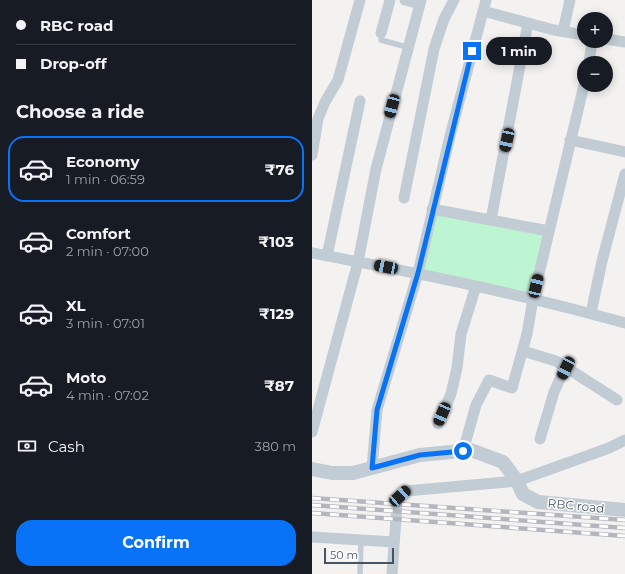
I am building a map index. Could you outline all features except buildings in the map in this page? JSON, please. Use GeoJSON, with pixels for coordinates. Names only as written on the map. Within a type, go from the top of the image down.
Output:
{"type":"FeatureCollection","features":[{"type":"Feature","properties":{"kind":"street"},"geometry":{"type":"LineString","coordinates":[[312,155],[318,119],[325,102],[338,80],[360,0]]}},
{"type":"Feature","properties":{"kind":"street"},"geometry":{"type":"LineString","coordinates":[[381,36],[390,0]]}},
{"type":"Feature","properties":{"kind":"street"},"geometry":{"type":"LineString","coordinates":[[312,432],[358,262],[376,170],[420,2],[406,0]]}},
{"type":"Feature","properties":{"kind":"street"},"geometry":{"type":"LineString","coordinates":[[404,198],[434,49],[444,18],[454,0]]}},
{"type":"Feature","properties":{"kind":"street"},"geometry":{"type":"LineString","coordinates":[[372,468],[377,410],[418,273],[432,208],[468,64],[486,0]]}},
{"type":"Feature","properties":{"kind":"street"},"geometry":{"type":"LineString","coordinates":[[563,32],[570,0]]}},
{"type":"Feature","properties":{"kind":"street"},"geometry":{"type":"LineString","coordinates":[[483,11],[563,32],[577,34]]}},
{"type":"Feature","properties":{"kind":"street"},"geometry":{"type":"LineString","coordinates":[[491,220],[528,23]]}},
{"type":"Feature","properties":{"kind":"street"},"geometry":{"type":"LineString","coordinates":[[613,40],[625,42]]}},
{"type":"Feature","properties":{"kind":"street"},"geometry":{"type":"LineString","coordinates":[[463,451],[476,405],[489,380],[512,388],[523,351],[533,299],[582,92]]}},
{"type":"Feature","properties":{"kind":"street"},"geometry":{"type":"LineString","coordinates":[[328,256],[360,101]]}},
{"type":"Feature","properties":{"kind":"street"},"geometry":{"type":"LineString","coordinates":[[570,140],[625,152]]}},
{"type":"Feature","properties":{"kind":"street"},"geometry":{"type":"LineString","coordinates":[[590,313],[625,174]]}},
{"type":"Feature","properties":{"kind":"street"},"geometry":{"type":"LineString","coordinates":[[432,208],[549,231]]}},
{"type":"Feature","properties":{"kind":"street"},"geometry":{"type":"LineString","coordinates":[[312,253],[418,273],[533,299],[625,323]]}},
{"type":"Feature","properties":{"kind":"street"},"geometry":{"type":"LineString","coordinates":[[438,424],[451,394],[457,368],[461,334],[476,286]]}},
{"type":"Feature","properties":{"kind":"street"},"geometry":{"type":"LineString","coordinates":[[523,351],[556,361],[617,400]]}},
{"type":"Feature","properties":{"kind":"street"},"geometry":{"type":"LineString","coordinates":[[540,439],[554,392],[566,368]]}},
{"type":"Feature","properties":{"kind":"street"},"geometry":{"type":"LineString","coordinates":[[392,574],[394,542],[396,535],[397,504],[400,496],[406,491],[517,481],[609,448],[625,440]]}},
{"type":"Feature","properties":{"kind":"street","name":"RBC road"},"geometry":{"type":"LineString","coordinates":[[312,469],[332,473],[353,473],[420,455],[471,450],[503,462],[517,481],[523,494],[538,502],[625,510]]}},
{"type":"Feature","properties":{"kind":"street"},"geometry":{"type":"LineString","coordinates":[[312,537],[394,542]]}},
{"type":"Feature","properties":{"kind":"lane"},"geometry":{"type":"LineString","coordinates":[[381,36],[407,47]]}},
{"type":"Feature","properties":{"kind":"lane"},"geometry":{"type":"LineString","coordinates":[[360,574],[361,540]]}},
{"type":"Feature","properties":{"kind":"green space"},"geometry":{"type":"Polygon","coordinates":[[[432,209],[549,231],[533,299],[418,273],[432,209]]]}},
{"type":"Feature","properties":{"kind":"railway"},"geometry":{"type":"LineString","coordinates":[[312,498],[625,520]]}},
{"type":"Feature","properties":{"kind":"railway"},"geometry":{"type":"LineString","coordinates":[[312,505],[625,528]]}},
{"type":"Feature","properties":{"kind":"railway"},"geometry":{"type":"LineString","coordinates":[[312,513],[625,536]]}},
{"type":"Feature","properties":{"kind":"route"},"geometry":{"type":"LineString","coordinates":[[463,451],[420,455],[372,468],[373,435],[377,410],[395,355],[418,273],[432,208],[472,51]]}}]}
